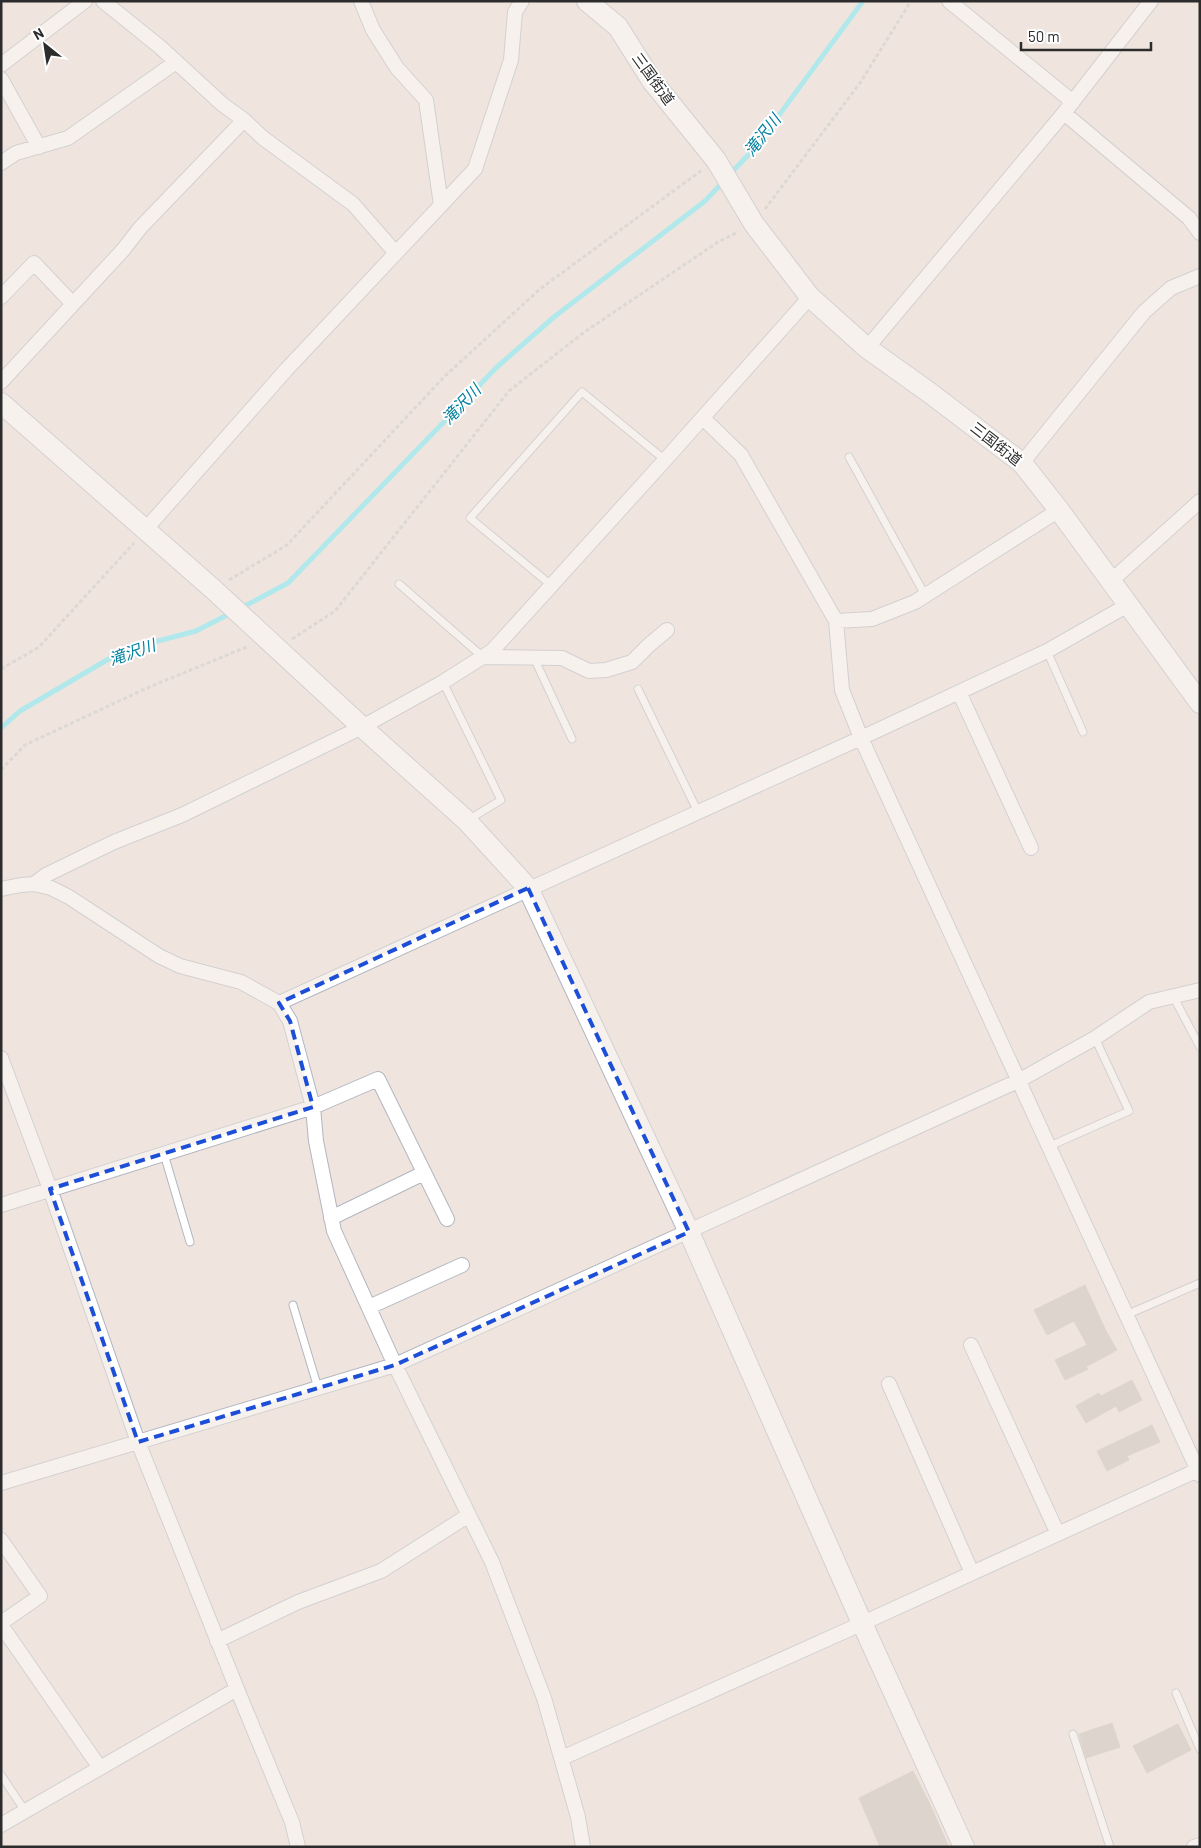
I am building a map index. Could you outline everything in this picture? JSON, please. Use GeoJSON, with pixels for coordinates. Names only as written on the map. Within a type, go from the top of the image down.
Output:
{"type":"FeatureCollection","features":[{"type":"Feature","properties":{"kind":"street"},"geometry":{"type":"LineString","coordinates":[[1,65],[85,1]]}},
{"type":"Feature","properties":{"kind":"street"},"geometry":{"type":"LineString","coordinates":[[103,1],[264,138],[354,204],[395,252]]}},
{"type":"Feature","properties":{"kind":"street"},"geometry":{"type":"LineString","coordinates":[[361,1],[373,30],[397,68],[426,100],[441,205]]}},
{"type":"Feature","properties":{"kind":"street"},"geometry":{"type":"LineString","coordinates":[[146,530],[286,370],[475,169],[511,60],[515,12],[522,1]]}},
{"type":"Feature","properties":{"kind":"street","name":"三国街道"},"geometry":{"type":"LineString","coordinates":[[586,1],[618,27],[652,81],[716,160],[754,224],[810,297],[867,348],[1022,463],[1059,510],[1200,703]]}},
{"type":"Feature","properties":{"kind":"street"},"geometry":{"type":"LineString","coordinates":[[949,1],[1073,102]]}},
{"type":"Feature","properties":{"kind":"street"},"geometry":{"type":"LineString","coordinates":[[867,348],[1064,113],[1151,1]]}},
{"type":"Feature","properties":{"kind":"street"},"geometry":{"type":"LineString","coordinates":[[1,162],[16,153],[68,138],[176,62]]}},
{"type":"Feature","properties":{"kind":"street"},"geometry":{"type":"LineString","coordinates":[[1,80],[39,147]]}},
{"type":"Feature","properties":{"kind":"street"},"geometry":{"type":"LineString","coordinates":[[1064,113],[1189,218],[1200,233]]}},
{"type":"Feature","properties":{"kind":"street"},"geometry":{"type":"LineString","coordinates":[[1,382],[140,228],[244,120]]}},
{"type":"Feature","properties":{"kind":"street"},"geometry":{"type":"LineString","coordinates":[[1,297],[34,263],[73,304]]}},
{"type":"Feature","properties":{"kind":"street"},"geometry":{"type":"LineString","coordinates":[[1022,463],[1144,312],[1171,288],[1200,276]]}},
{"type":"Feature","properties":{"kind":"street"},"geometry":{"type":"LineString","coordinates":[[34,884],[46,875],[114,842],[182,815],[362,727],[443,682],[492,651],[666,460],[810,297]]}},
{"type":"Feature","properties":{"kind":"street"},"geometry":{"type":"LineString","coordinates":[[1,404],[214,589],[362,727],[467,821],[528,888],[689,1232],[862,1624],[964,1847]]}},
{"type":"Feature","properties":{"kind":"street"},"geometry":{"type":"LineString","coordinates":[[562,1758],[1199,1472],[861,738],[842,690],[836,621],[742,455],[703,418]]}},
{"type":"Feature","properties":{"kind":"street"},"geometry":{"type":"LineString","coordinates":[[1111,581],[1200,501]]}},
{"type":"Feature","properties":{"kind":"street"},"geometry":{"type":"LineString","coordinates":[[836,621],[872,619],[915,602],[1059,510]]}},
{"type":"Feature","properties":{"kind":"street"},"geometry":{"type":"LineString","coordinates":[[279,1003],[861,738],[1047,651],[1128,605]]}},
{"type":"Feature","properties":{"kind":"street"},"geometry":{"type":"LineString","coordinates":[[483,657],[562,658],[589,671],[606,670],[632,662],[667,630]]}},
{"type":"Feature","properties":{"kind":"street"},"geometry":{"type":"LineString","coordinates":[[959,692],[1031,848]]}},
{"type":"Feature","properties":{"kind":"street"},"geometry":{"type":"LineString","coordinates":[[1,889],[34,884],[51,888],[69,897],[159,956],[180,966],[242,982],[279,1003],[290,1022],[313,1107],[316,1141],[334,1231],[395,1365],[492,1562],[544,1698],[578,1817],[583,1847]]}},
{"type":"Feature","properties":{"kind":"street"},"geometry":{"type":"LineString","coordinates":[[1,1483],[395,1365],[1020,1080],[1095,1038],[1149,1002],[1200,990]]}},
{"type":"Feature","properties":{"kind":"street"},"geometry":{"type":"LineString","coordinates":[[1,1058],[50,1189],[138,1442],[217,1641],[292,1822],[298,1847]]}},
{"type":"Feature","properties":{"kind":"street"},"geometry":{"type":"LineString","coordinates":[[1,1205],[313,1107],[378,1079],[447,1219]]}},
{"type":"Feature","properties":{"kind":"street"},"geometry":{"type":"LineString","coordinates":[[331,1218],[424,1172]]}},
{"type":"Feature","properties":{"kind":"street"},"geometry":{"type":"LineString","coordinates":[[369,1307],[462,1265]]}},
{"type":"Feature","properties":{"kind":"street"},"geometry":{"type":"LineString","coordinates":[[971,1345],[1058,1534]]}},
{"type":"Feature","properties":{"kind":"street"},"geometry":{"type":"LineString","coordinates":[[889,1384],[972,1573]]}},
{"type":"Feature","properties":{"kind":"street"},"geometry":{"type":"LineString","coordinates":[[217,1641],[298,1602],[381,1571],[469,1515]]}},
{"type":"Feature","properties":{"kind":"street"},"geometry":{"type":"LineString","coordinates":[[1,1540],[40,1596],[1,1624],[100,1768]]}},
{"type":"Feature","properties":{"kind":"street"},"geometry":{"type":"LineString","coordinates":[[1,1825],[237,1689]]}},
{"type":"Feature","properties":{"kind":"street"},"geometry":{"type":"LineString","coordinates":[[1194,1847],[1200,1844]]}},
{"type":"Feature","properties":{"kind":"lane"},"geometry":{"type":"LineString","coordinates":[[551,585],[470,518],[582,392],[666,460]]}},
{"type":"Feature","properties":{"kind":"lane"},"geometry":{"type":"LineString","coordinates":[[848,457],[925,595]]}},
{"type":"Feature","properties":{"kind":"lane"},"geometry":{"type":"LineString","coordinates":[[399,584],[483,657]]}},
{"type":"Feature","properties":{"kind":"lane"},"geometry":{"type":"LineString","coordinates":[[1047,651],[1083,732]]}},
{"type":"Feature","properties":{"kind":"lane"},"geometry":{"type":"LineString","coordinates":[[534,658],[572,739]]}},
{"type":"Feature","properties":{"kind":"lane"},"geometry":{"type":"LineString","coordinates":[[443,682],[500,800],[467,821]]}},
{"type":"Feature","properties":{"kind":"lane"},"geometry":{"type":"LineString","coordinates":[[638,689],[698,812]]}},
{"type":"Feature","properties":{"kind":"lane"},"geometry":{"type":"LineString","coordinates":[[1173,995],[1200,1047]]}},
{"type":"Feature","properties":{"kind":"lane"},"geometry":{"type":"LineString","coordinates":[[1050,1146],[1129,1112],[1095,1038]]}},
{"type":"Feature","properties":{"kind":"lane"},"geometry":{"type":"LineString","coordinates":[[164,1154],[190,1242]]}},
{"type":"Feature","properties":{"kind":"lane"},"geometry":{"type":"LineString","coordinates":[[1126,1315],[1200,1283]]}},
{"type":"Feature","properties":{"kind":"lane"},"geometry":{"type":"LineString","coordinates":[[293,1305],[318,1388]]}},
{"type":"Feature","properties":{"kind":"lane"},"geometry":{"type":"LineString","coordinates":[[1176,1692],[1200,1749]]}},
{"type":"Feature","properties":{"kind":"lane"},"geometry":{"type":"LineString","coordinates":[[1073,1734],[1110,1847]]}},
{"type":"Feature","properties":{"kind":"lane"},"geometry":{"type":"LineString","coordinates":[[1,1775],[25,1811]]}},
{"type":"Feature","properties":{"kind":"path"},"geometry":{"type":"LineString","coordinates":[[1,770],[25,745],[147,688],[272,644],[336,611],[509,391],[583,333],[718,242],[754,224],[860,83],[911,1]]}},
{"type":"Feature","properties":{"kind":"path"},"geometry":{"type":"LineString","coordinates":[[214,589],[287,545],[445,376],[540,288],[716,160]]}},
{"type":"Feature","properties":{"kind":"path"},"geometry":{"type":"LineString","coordinates":[[1,669],[39,647],[146,530]]}},
{"type":"Feature","properties":{"kind":"highlighted area"},"geometry":{"type":"Polygon","coordinates":[[[528,888],[689,1232],[395,1365],[138,1442],[50,1189],[313,1107],[290,1021],[279,1003],[528,888]]]}},
{"type":"Feature","properties":{"kind":"building"},"geometry":{"type":"Polygon","coordinates":[[[1085,1285],[1117,1350],[1086,1367],[1088,1369],[1065,1380],[1055,1360],[1087,1345],[1074,1321],[1047,1335],[1034,1310],[1085,1285]]]}},
{"type":"Feature","properties":{"kind":"building"},"geometry":{"type":"Polygon","coordinates":[[[1132,1380],[1142,1400],[1119,1412],[1116,1406],[1086,1423],[1076,1406],[1099,1393],[1101,1396],[1132,1380]]]}},
{"type":"Feature","properties":{"kind":"building"},"geometry":{"type":"Polygon","coordinates":[[[1152,1425],[1160,1442],[1127,1456],[1129,1460],[1107,1471],[1097,1451],[1152,1425]]]}},
{"type":"Feature","properties":{"kind":"building"},"geometry":{"type":"Polygon","coordinates":[[[1112,1723],[1120,1747],[1086,1758],[1079,1734],[1112,1723]]]}},
{"type":"Feature","properties":{"kind":"building"},"geometry":{"type":"Polygon","coordinates":[[[1178,1724],[1191,1750],[1147,1773],[1133,1746],[1178,1724]]]}},
{"type":"Feature","properties":{"kind":"building"},"geometry":{"type":"Polygon","coordinates":[[[913,1771],[949,1847],[880,1847],[859,1798],[913,1771]]]}},
{"type":"Feature","properties":{"kind":"waterway","name":"滝沢川"},"geometry":{"type":"LineString","coordinates":[[730,174],[754,149],[863,1]]}},
{"type":"Feature","properties":{"kind":"waterway","name":"滝沢川"},"geometry":{"type":"LineString","coordinates":[[241,608],[288,583],[497,367],[554,317],[705,201],[723,182]]}},
{"type":"Feature","properties":{"kind":"waterway","name":"滝沢川"},"geometry":{"type":"LineString","coordinates":[[1,728],[20,711],[112,657],[135,647],[196,631],[231,613]]}}]}
